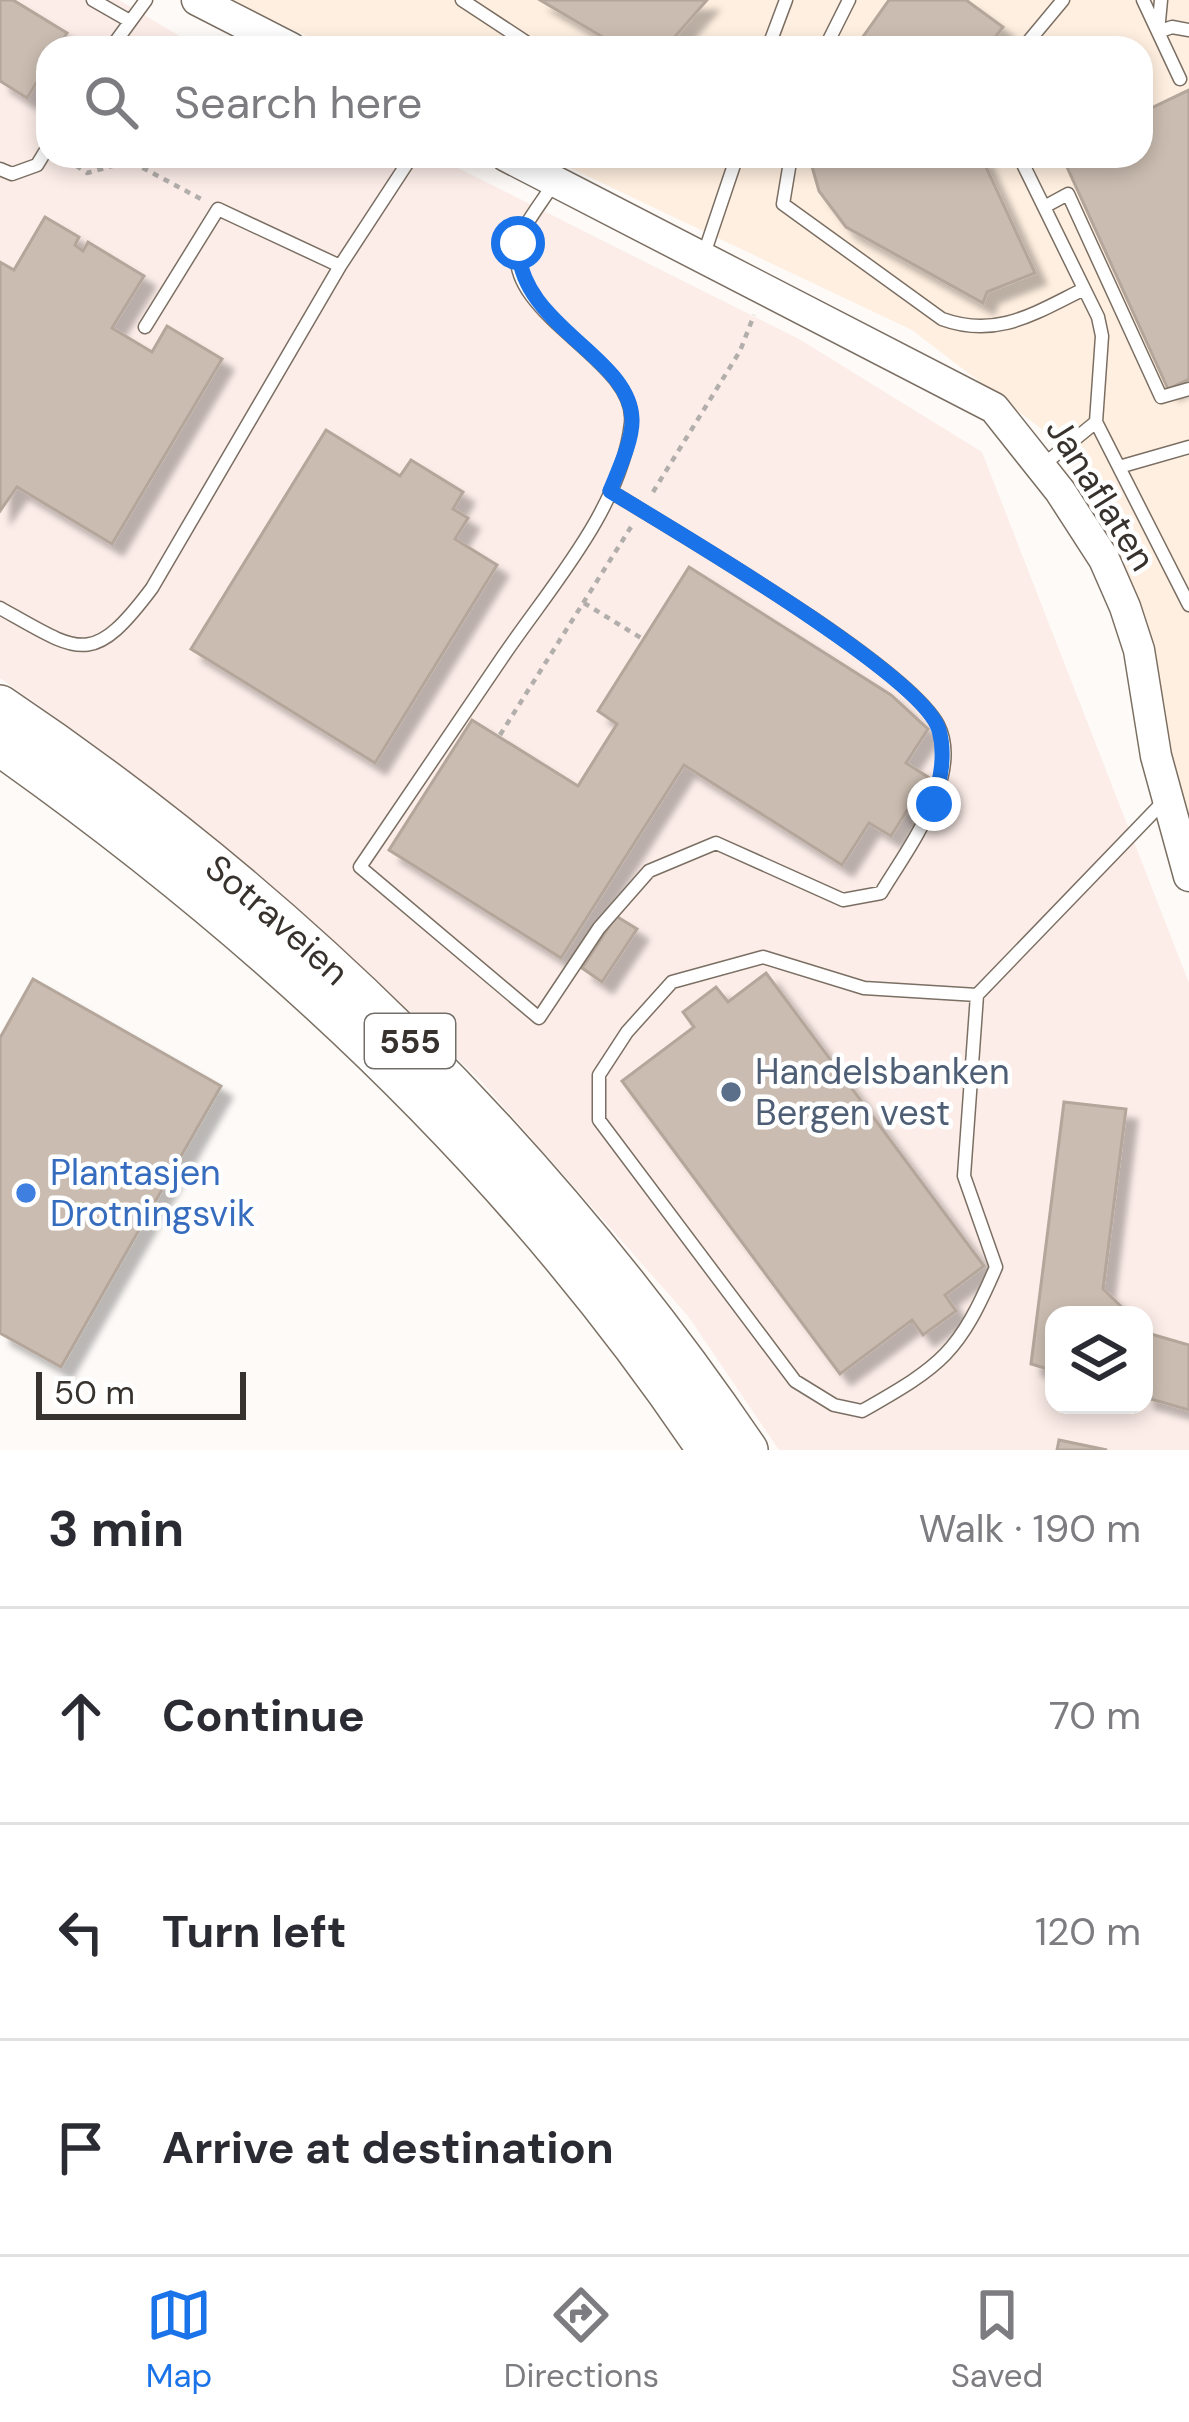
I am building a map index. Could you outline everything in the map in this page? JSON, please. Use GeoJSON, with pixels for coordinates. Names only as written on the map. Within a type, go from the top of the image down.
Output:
{"type":"FeatureCollection","features":[{"type":"Feature","properties":{"kind":"highway","name":"Sotraveien"},"geometry":{"type":"LineString","coordinates":[[0,705],[191,846],[399,1031],[571,1216],[748,1450]]}},
{"type":"Feature","properties":{"kind":"highway","name":"Sotraveien"},"geometry":{"type":"LineString","coordinates":[[0,746],[153,857],[382,1061],[543,1236],[707,1450]]}},
{"type":"Feature","properties":{"kind":"street"},"geometry":{"type":"LineString","coordinates":[[197,0],[268,36]]}},
{"type":"Feature","properties":{"kind":"street","name":"Janaflaten"},"geometry":{"type":"LineString","coordinates":[[531,168],[994,408],[1042,466],[1104,560],[1125,607],[1139,650],[1166,799],[1189,876]]}},
{"type":"Feature","properties":{"kind":"lane"},"geometry":{"type":"LineString","coordinates":[[93,0],[128,20]]}},
{"type":"Feature","properties":{"kind":"lane"},"geometry":{"type":"LineString","coordinates":[[118,36],[146,0]]}},
{"type":"Feature","properties":{"kind":"lane"},"geometry":{"type":"LineString","coordinates":[[462,0],[517,36]]}},
{"type":"Feature","properties":{"kind":"lane"},"geometry":{"type":"LineString","coordinates":[[772,36],[786,0]]}},
{"type":"Feature","properties":{"kind":"lane"},"geometry":{"type":"LineString","coordinates":[[831,36],[849,0]]}},
{"type":"Feature","properties":{"kind":"lane"},"geometry":{"type":"LineString","coordinates":[[1033,36],[1063,0]]}},
{"type":"Feature","properties":{"kind":"lane"},"geometry":{"type":"LineString","coordinates":[[1143,0],[1180,79]]}},
{"type":"Feature","properties":{"kind":"lane"},"geometry":{"type":"LineString","coordinates":[[1158,32],[1162,0]]}},
{"type":"Feature","properties":{"kind":"lane"},"geometry":{"type":"LineString","coordinates":[[1158,32],[1189,30]]}},
{"type":"Feature","properties":{"kind":"lane"},"geometry":{"type":"LineString","coordinates":[[0,169],[12,174],[36,165]]}},
{"type":"Feature","properties":{"kind":"lane"},"geometry":{"type":"LineString","coordinates":[[0,608],[75,646],[93,645],[119,632],[152,588],[340,266],[404,168]]}},
{"type":"Feature","properties":{"kind":"lane"},"geometry":{"type":"LineString","coordinates":[[704,255],[732,168]]}},
{"type":"Feature","properties":{"kind":"lane"},"geometry":{"type":"LineString","coordinates":[[789,168],[782,204],[942,319],[964,326],[1004,327],[1084,289]]}},
{"type":"Feature","properties":{"kind":"lane"},"geometry":{"type":"LineString","coordinates":[[1025,168],[1102,336],[1096,422],[1189,605]]}},
{"type":"Feature","properties":{"kind":"lane"},"geometry":{"type":"LineString","coordinates":[[556,180],[518,243],[518,269],[545,312],[621,389],[632,418],[610,491],[360,867],[539,1018],[599,928],[650,872],[716,843],[843,900],[881,893],[934,804],[942,770],[939,727],[891,673],[610,491]]}},
{"type":"Feature","properties":{"kind":"lane"},"geometry":{"type":"LineString","coordinates":[[1043,207],[1068,194],[1161,398],[1189,389]]}},
{"type":"Feature","properties":{"kind":"lane"},"geometry":{"type":"LineString","coordinates":[[145,327],[218,209],[340,266]]}},
{"type":"Feature","properties":{"kind":"lane"},"geometry":{"type":"LineString","coordinates":[[1042,466],[1096,422]]}},
{"type":"Feature","properties":{"kind":"lane"},"geometry":{"type":"LineString","coordinates":[[1119,467],[1189,447]]}},
{"type":"Feature","properties":{"kind":"lane"},"geometry":{"type":"LineString","coordinates":[[976,995],[864,988],[763,957],[672,982],[627,1032],[599,1075],[599,1120],[795,1381],[834,1405],[862,1411],[926,1375],[970,1329],[996,1267],[964,1176],[976,995],[1166,799]]}},
{"type":"Feature","properties":{"kind":"path"},"geometry":{"type":"LineString","coordinates":[[143,168],[218,209]]}},
{"type":"Feature","properties":{"kind":"path"},"geometry":{"type":"LineString","coordinates":[[584,603],[641,638]]}},
{"type":"Feature","properties":{"kind":"shaded area"},"geometry":{"type":"Polygon","coordinates":[[[0,0],[119,0],[180,36],[36,36],[36,168],[458,168],[799,339],[982,452],[1189,983],[1189,1450],[779,1450],[688,1316],[481,1081],[288,900],[108,755],[0,678],[0,0]]]}},
{"type":"Feature","properties":{"kind":"shaded area"},"geometry":{"type":"Polygon","coordinates":[[[230,0],[1189,0],[1189,818],[1176,778],[1158,671],[1123,572],[1048,434],[912,330],[570,168],[1153,168],[1153,36],[306,36],[230,0]]]}},
{"type":"Feature","properties":{"kind":"building"},"geometry":{"type":"Polygon","coordinates":[[[0,0],[13,0],[67,33],[36,36],[36,83],[27,98],[0,81],[0,0]]]}},
{"type":"Feature","properties":{"kind":"building"},"geometry":{"type":"Polygon","coordinates":[[[540,0],[707,0],[676,36],[601,36],[540,0]]]}},
{"type":"Feature","properties":{"kind":"building"},"geometry":{"type":"Polygon","coordinates":[[[889,0],[966,0],[1003,27],[996,36],[864,36],[889,0]]]}},
{"type":"Feature","properties":{"kind":"building"},"geometry":{"type":"Polygon","coordinates":[[[1189,90],[1189,379],[1168,389],[1067,168],[1153,168],[1153,107],[1189,90]]]}},
{"type":"Feature","properties":{"kind":"building"},"geometry":{"type":"Polygon","coordinates":[[[812,168],[987,168],[1035,273],[987,292],[983,303],[846,227],[819,191],[812,168]]]}},
{"type":"Feature","properties":{"kind":"building"},"geometry":{"type":"Polygon","coordinates":[[[45,217],[79,237],[75,245],[83,251],[88,242],[144,276],[112,328],[152,352],[167,326],[222,359],[112,544],[17,487],[0,511],[0,262],[14,270],[45,217]]]}},
{"type":"Feature","properties":{"kind":"building"},"geometry":{"type":"Polygon","coordinates":[[[326,430],[400,476],[411,460],[463,492],[453,509],[468,518],[455,539],[497,565],[375,763],[191,649],[326,430]]]}},
{"type":"Feature","properties":{"kind":"building"},"geometry":{"type":"Polygon","coordinates":[[[689,567],[891,695],[928,729],[906,763],[928,777],[891,836],[869,823],[842,865],[684,765],[561,958],[389,850],[472,720],[578,786],[617,724],[598,711],[689,567]]]}},
{"type":"Feature","properties":{"kind":"building"},"geometry":{"type":"Polygon","coordinates":[[[616,916],[637,929],[602,982],[582,968],[616,916]]]}},
{"type":"Feature","properties":{"kind":"building"},"geometry":{"type":"Polygon","coordinates":[[[766,973],[984,1266],[945,1295],[956,1311],[923,1335],[912,1320],[840,1374],[622,1081],[694,1027],[683,1012],[716,987],[728,1002],[766,973]]]}},
{"type":"Feature","properties":{"kind":"building"},"geometry":{"type":"Polygon","coordinates":[[[33,979],[221,1086],[61,1367],[0,1333],[0,1038],[33,979]]]}},
{"type":"Feature","properties":{"kind":"building"},"geometry":{"type":"Polygon","coordinates":[[[1064,1102],[1126,1109],[1103,1289],[1121,1306],[1045,1306],[1045,1368],[1031,1364],[1064,1102]]]}},
{"type":"Feature","properties":{"kind":"building"},"geometry":{"type":"Polygon","coordinates":[[[1153,1335],[1189,1345],[1189,1410],[1153,1400],[1153,1335]]]}},
{"type":"Feature","properties":{"kind":"building"},"geometry":{"type":"Polygon","coordinates":[[[1059,1440],[1107,1450],[1057,1450],[1059,1440]]]}},
{"type":"Feature","properties":{"kind":"place","name":"Handelsbanken Bergen vest"},"geometry":{"type":"Point","coordinates":[731,1092]}},
{"type":"Feature","properties":{"kind":"place","name":"Plantasjen Drotningsvik"},"geometry":{"type":"Point","coordinates":[26,1193]}},
{"type":"Feature","properties":{"kind":"route"},"geometry":{"type":"LineString","coordinates":[[518,243],[518,269],[545,312],[621,389],[632,418],[610,491],[891,673],[939,727],[942,770],[934,804]]}}]}
